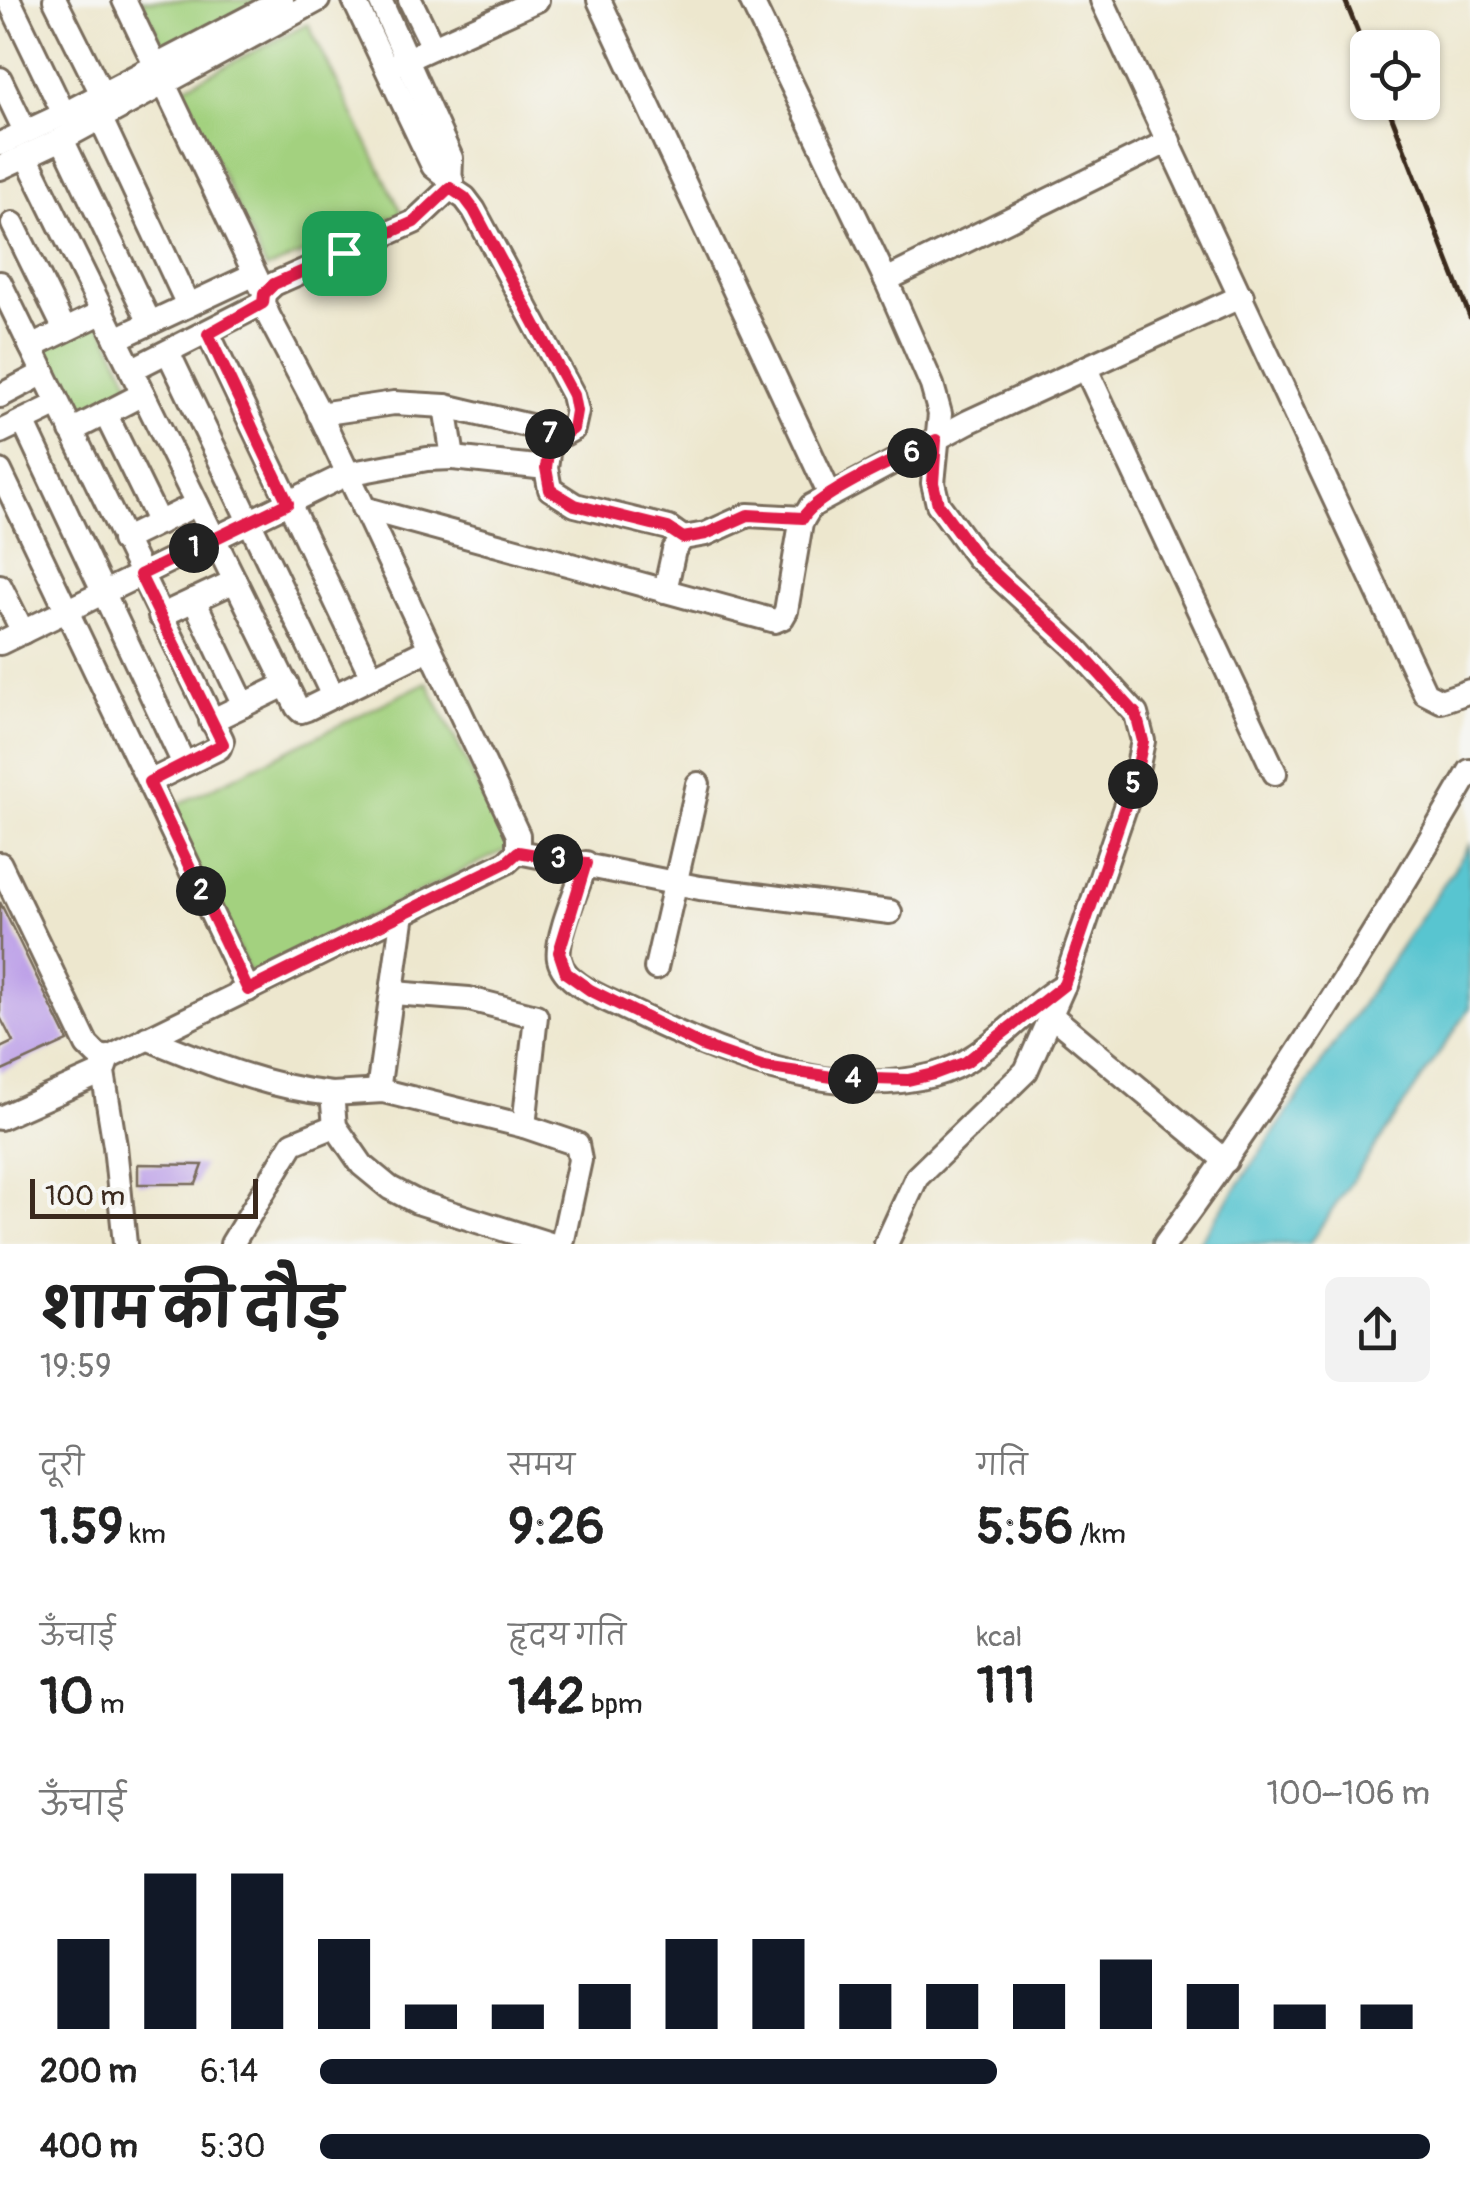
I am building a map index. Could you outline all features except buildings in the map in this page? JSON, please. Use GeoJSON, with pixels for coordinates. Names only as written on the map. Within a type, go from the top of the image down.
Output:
{"type":"FeatureCollection","features":[{"type":"Feature","properties":{"kind":"street"},"geometry":{"type":"LineString","coordinates":[[9,0],[64,114]]}},
{"type":"Feature","properties":{"kind":"street"},"geometry":{"type":"LineString","coordinates":[[55,0],[188,305]]}},
{"type":"Feature","properties":{"kind":"street"},"geometry":{"type":"LineString","coordinates":[[0,1118],[106,1065],[147,1038],[507,862],[518,852],[518,835],[124,0]]}},
{"type":"Feature","properties":{"kind":"street"},"geometry":{"type":"LineString","coordinates":[[0,168],[62,139],[101,106],[282,0]]}},
{"type":"Feature","properties":{"kind":"street"},"geometry":{"type":"LineString","coordinates":[[159,74],[318,0]]}},
{"type":"Feature","properties":{"kind":"street"},"geometry":{"type":"LineString","coordinates":[[354,0],[397,64]]}},
{"type":"Feature","properties":{"kind":"street"},"geometry":{"type":"LineString","coordinates":[[319,414],[394,403],[445,406],[564,434],[573,429],[576,411],[573,395],[474,210],[433,166],[397,64],[380,0]]}},
{"type":"Feature","properties":{"kind":"street"},"geometry":{"type":"LineString","coordinates":[[410,0],[433,48]]}},
{"type":"Feature","properties":{"kind":"street"},"geometry":{"type":"LineString","coordinates":[[397,64],[537,0]]}},
{"type":"Feature","properties":{"kind":"street"},"geometry":{"type":"LineString","coordinates":[[598,0],[830,494]]}},
{"type":"Feature","properties":{"kind":"street"},"geometry":{"type":"LineString","coordinates":[[751,0],[886,280],[932,385],[940,414],[933,483],[938,504],[977,557],[1076,648],[1136,714],[1143,741],[1136,774],[1064,985],[1024,1074],[918,1177],[886,1244]]}},
{"type":"Feature","properties":{"kind":"street"},"geometry":{"type":"LineString","coordinates":[[1102,0],[1424,693],[1440,701],[1470,692]]}},
{"type":"Feature","properties":{"kind":"street"},"geometry":{"type":"LineString","coordinates":[[0,79],[26,131]]}},
{"type":"Feature","properties":{"kind":"street"},"geometry":{"type":"LineString","coordinates":[[0,144],[64,114],[101,106]]}},
{"type":"Feature","properties":{"kind":"street"},"geometry":{"type":"LineString","coordinates":[[62,139],[150,323]]}},
{"type":"Feature","properties":{"kind":"street"},"geometry":{"type":"LineString","coordinates":[[886,280],[1170,140]]}},
{"type":"Feature","properties":{"kind":"street"},"geometry":{"type":"LineString","coordinates":[[26,156],[301,711],[428,650]]}},
{"type":"Feature","properties":{"kind":"street"},"geometry":{"type":"LineString","coordinates":[[116,339],[188,305],[260,290],[414,222],[451,185]]}},
{"type":"Feature","properties":{"kind":"street"},"geometry":{"type":"LineString","coordinates":[[50,205],[6,227],[65,330]]}},
{"type":"Feature","properties":{"kind":"street"},"geometry":{"type":"LineString","coordinates":[[0,283],[223,744],[149,782]]}},
{"type":"Feature","properties":{"kind":"street"},"geometry":{"type":"LineString","coordinates":[[131,370],[208,334],[260,290]]}},
{"type":"Feature","properties":{"kind":"street"},"geometry":{"type":"LineString","coordinates":[[363,508],[775,621],[782,618],[803,518],[811,506],[968,422],[1242,296]]}},
{"type":"Feature","properties":{"kind":"street"},"geometry":{"type":"LineString","coordinates":[[31,347],[102,312]]}},
{"type":"Feature","properties":{"kind":"street"},"geometry":{"type":"LineString","coordinates":[[208,334],[372,677]]}},
{"type":"Feature","properties":{"kind":"street"},"geometry":{"type":"LineString","coordinates":[[168,352],[333,696]]}},
{"type":"Feature","properties":{"kind":"street"},"geometry":{"type":"LineString","coordinates":[[1086,369],[1275,773]]}},
{"type":"Feature","properties":{"kind":"street"},"geometry":{"type":"LineString","coordinates":[[1,391],[44,373]]}},
{"type":"Feature","properties":{"kind":"street"},"geometry":{"type":"LineString","coordinates":[[71,431],[142,394]]}},
{"type":"Feature","properties":{"kind":"street"},"geometry":{"type":"LineString","coordinates":[[0,432],[58,404]]}},
{"type":"Feature","properties":{"kind":"street"},"geometry":{"type":"LineString","coordinates":[[445,406],[453,458]]}},
{"type":"Feature","properties":{"kind":"street"},"geometry":{"type":"LineString","coordinates":[[106,413],[158,523]]}},
{"type":"Feature","properties":{"kind":"street"},"geometry":{"type":"LineString","coordinates":[[490,462],[491,416]]}},
{"type":"Feature","properties":{"kind":"street"},"geometry":{"type":"LineString","coordinates":[[23,421],[184,764]]}},
{"type":"Feature","properties":{"kind":"street"},"geometry":{"type":"LineString","coordinates":[[551,430],[546,468],[550,490],[575,505],[668,528],[683,538]]}},
{"type":"Feature","properties":{"kind":"street"},"geometry":{"type":"LineString","coordinates":[[0,643],[347,474],[453,458],[546,468]]}},
{"type":"Feature","properties":{"kind":"street"},"geometry":{"type":"LineString","coordinates":[[0,472],[248,990]]}},
{"type":"Feature","properties":{"kind":"street"},"geometry":{"type":"LineString","coordinates":[[123,540],[196,504]]}},
{"type":"Feature","properties":{"kind":"street"},"geometry":{"type":"LineString","coordinates":[[665,591],[674,550],[683,538],[706,534],[748,515],[803,518]]}},
{"type":"Feature","properties":{"kind":"street"},"geometry":{"type":"LineString","coordinates":[[160,616],[235,581]]}},
{"type":"Feature","properties":{"kind":"street"},"geometry":{"type":"LineString","coordinates":[[0,586],[22,632]]}},
{"type":"Feature","properties":{"kind":"street"},"geometry":{"type":"LineString","coordinates":[[194,600],[244,705]]}},
{"type":"Feature","properties":{"kind":"street"},"geometry":{"type":"LineString","coordinates":[[211,721],[287,684]]}},
{"type":"Feature","properties":{"kind":"street"},"geometry":{"type":"LineString","coordinates":[[1165,1244],[1226,1161],[1337,990],[1470,771]]}},
{"type":"Feature","properties":{"kind":"street"},"geometry":{"type":"LineString","coordinates":[[656,968],[698,784]]}},
{"type":"Feature","properties":{"kind":"street"},"geometry":{"type":"LineString","coordinates":[[518,852],[674,883],[890,912]]}},
{"type":"Feature","properties":{"kind":"street"},"geometry":{"type":"LineString","coordinates":[[586,863],[560,944],[559,960],[566,973],[605,999],[703,1046],[764,1067],[886,1082],[934,1074],[966,1062],[1064,985]]}},
{"type":"Feature","properties":{"kind":"street"},"geometry":{"type":"LineString","coordinates":[[0,864],[88,1045],[106,1065],[125,1244]]}},
{"type":"Feature","properties":{"kind":"street"},"geometry":{"type":"LineString","coordinates":[[378,1091],[403,914]]}},
{"type":"Feature","properties":{"kind":"street"},"geometry":{"type":"LineString","coordinates":[[394,993],[469,999],[536,1016],[524,1126]]}},
{"type":"Feature","properties":{"kind":"street"},"geometry":{"type":"LineString","coordinates":[[1052,1016],[1226,1161]]}},
{"type":"Feature","properties":{"kind":"street"},"geometry":{"type":"LineString","coordinates":[[147,1038],[225,1069],[302,1091],[378,1091],[524,1126],[577,1144],[580,1149],[562,1244]]}},
{"type":"Feature","properties":{"kind":"street"},"geometry":{"type":"LineString","coordinates":[[332,1094],[335,1126],[362,1165],[390,1188],[417,1202],[550,1244]]}},
{"type":"Feature","properties":{"kind":"street"},"geometry":{"type":"LineString","coordinates":[[232,1244],[293,1143],[335,1126]]}},
{"type":"Feature","properties":{"kind":"green space"},"geometry":{"type":"Polygon","coordinates":[[[141,0],[266,0],[164,48],[141,0]]]}},
{"type":"Feature","properties":{"kind":"green space"},"geometry":{"type":"Polygon","coordinates":[[[308,24],[402,213],[266,269],[182,88],[308,24]]]}},
{"type":"Feature","properties":{"kind":"green space"},"geometry":{"type":"Polygon","coordinates":[[[98,317],[135,394],[72,425],[35,348],[98,317]]]}},
{"type":"Feature","properties":{"kind":"green space"},"geometry":{"type":"Polygon","coordinates":[[[427,682],[509,848],[251,975],[169,809],[427,682]]]}},
{"type":"Feature","properties":{"kind":"water"},"geometry":{"type":"Polygon","coordinates":[[[1470,845],[1470,1008],[1309,1244],[1198,1244],[1470,845]]]}},
{"type":"Feature","properties":{"kind":"railway"},"geometry":{"type":"LineString","coordinates":[[1345,0],[1357,30]]}},
{"type":"Feature","properties":{"kind":"railway"},"geometry":{"type":"LineString","coordinates":[[1393,120],[1470,317]]}},
{"type":"Feature","properties":{"kind":"route"},"geometry":{"type":"LineString","coordinates":[[450,188],[465,198],[573,395],[573,429],[564,434],[551,430],[546,483],[550,490],[575,505],[668,528],[683,538],[706,534],[748,515],[803,518],[811,506],[830,494],[936,440],[933,483],[938,504],[952,525],[977,557],[1076,648],[1136,714],[1143,741],[1136,774],[1064,985],[966,1062],[934,1074],[886,1082],[764,1067],[703,1046],[605,999],[566,973],[559,960],[560,944],[586,863],[518,852],[507,862],[248,990],[149,782],[223,744],[140,575],[288,503],[208,334],[263,303],[264,294],[274,284],[344,253],[414,222],[450,188]]}}]}
